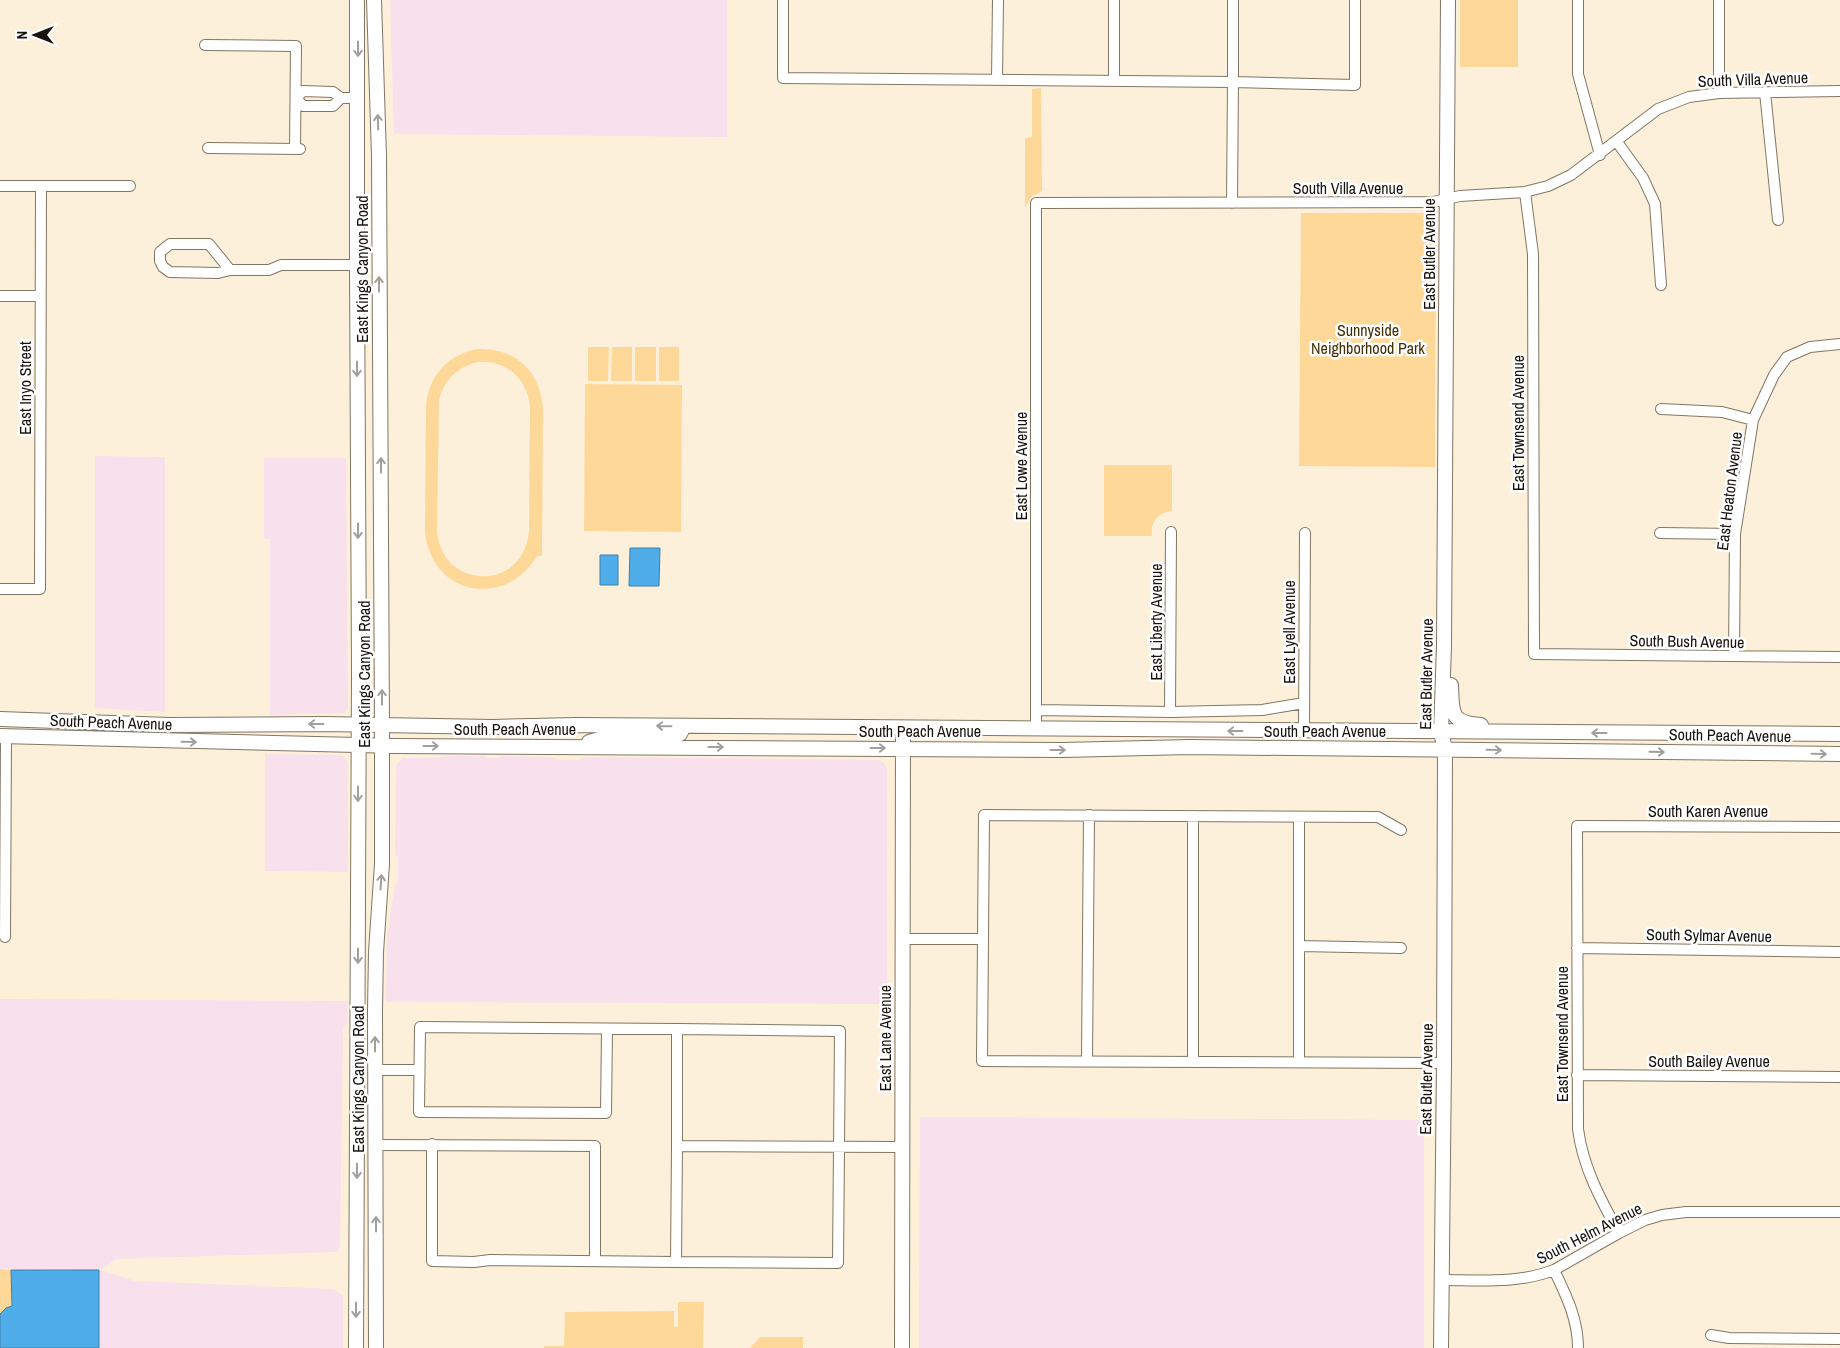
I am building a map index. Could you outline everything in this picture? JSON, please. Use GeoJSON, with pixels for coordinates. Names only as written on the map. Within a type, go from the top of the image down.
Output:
{"type":"FeatureCollection","features":[{"type":"Feature","properties":{"kind":"main road","name":"East Kings Canyon Road"},"geometry":{"type":"LineString","coordinates":[[356,1348],[359,745],[357,0]]}},
{"type":"Feature","properties":{"kind":"main road","name":"East Kings Canyon Road"},"geometry":{"type":"LineString","coordinates":[[374,0],[379,156],[382,726],[382,864],[376,952],[376,1348]]}},
{"type":"Feature","properties":{"kind":"main road","name":"East Butler Avenue"},"geometry":{"type":"LineString","coordinates":[[1441,1348],[1446,749],[1441,733],[1444,646],[1448,0]]}},
{"type":"Feature","properties":{"kind":"main road"},"geometry":{"type":"LineString","coordinates":[[1444,646],[1449,658],[1452,713],[1455,717],[1460,722],[1468,725],[1512,728],[1523,732]]}},
{"type":"Feature","properties":{"kind":"main road","name":"South Peach Avenue"},"geometry":{"type":"LineString","coordinates":[[0,719],[169,725],[492,727],[567,725],[1441,733],[1840,734]]}},
{"type":"Feature","properties":{"kind":"main road"},"geometry":{"type":"LineString","coordinates":[[3,736],[14,729],[70,730],[110,723]]}},
{"type":"Feature","properties":{"kind":"main road"},"geometry":{"type":"LineString","coordinates":[[93,739],[110,732],[160,731],[169,725]]}},
{"type":"Feature","properties":{"kind":"main road"},"geometry":{"type":"LineString","coordinates":[[568,747],[607,737],[672,737],[680,734],[684,726]]}},
{"type":"Feature","properties":{"kind":"main road"},"geometry":{"type":"LineString","coordinates":[[684,747],[687,739],[693,736],[766,736],[800,727]]}},
{"type":"Feature","properties":{"kind":"main road","name":"East Lane Avenue"},"geometry":{"type":"LineString","coordinates":[[902,1348],[904,728]]}},
{"type":"Feature","properties":{"kind":"main road"},"geometry":{"type":"LineString","coordinates":[[971,748],[976,742],[1026,741],[1034,737],[1036,729]]}},
{"type":"Feature","properties":{"kind":"main road","name":"South Peach Avenue"},"geometry":{"type":"LineString","coordinates":[[3,736],[382,746],[1062,750],[1190,747],[1840,754]]}},
{"type":"Feature","properties":{"kind":"street"},"geometry":{"type":"LineString","coordinates":[[783,0],[782,78],[1233,82],[1355,85],[1355,0]]}},
{"type":"Feature","properties":{"kind":"street"},"geometry":{"type":"LineString","coordinates":[[997,80],[998,0]]}},
{"type":"Feature","properties":{"kind":"street"},"geometry":{"type":"LineString","coordinates":[[1114,0],[1114,81]]}},
{"type":"Feature","properties":{"kind":"street"},"geometry":{"type":"LineString","coordinates":[[1232,203],[1233,0]]}},
{"type":"Feature","properties":{"kind":"street"},"geometry":{"type":"LineString","coordinates":[[1578,0],[1578,74],[1600,155]]}},
{"type":"Feature","properties":{"kind":"street"},"geometry":{"type":"LineString","coordinates":[[1719,0],[1719,93]]}},
{"type":"Feature","properties":{"kind":"street"},"geometry":{"type":"LineString","coordinates":[[205,45],[296,46],[298,149],[208,148]]}},
{"type":"Feature","properties":{"kind":"street"},"geometry":{"type":"LineString","coordinates":[[296,98],[303,91],[333,92],[341,98],[358,98]]}},
{"type":"Feature","properties":{"kind":"street"},"geometry":{"type":"LineString","coordinates":[[1765,92],[1778,220]]}},
{"type":"Feature","properties":{"kind":"street","name":"South Villa Avenue"},"geometry":{"type":"LineString","coordinates":[[1036,203],[1433,202],[1460,196],[1525,192],[1548,186],[1572,175],[1617,142],[1647,116],[1658,109],[1689,97],[1719,93],[1840,92]]}},
{"type":"Feature","properties":{"kind":"street"},"geometry":{"type":"LineString","coordinates":[[1617,142],[1643,178],[1656,204],[1661,285]]}},
{"type":"Feature","properties":{"kind":"street"},"geometry":{"type":"LineString","coordinates":[[0,186],[130,186]]}},
{"type":"Feature","properties":{"kind":"street","name":"East Inyo Street"},"geometry":{"type":"LineString","coordinates":[[0,589],[40,589],[41,186]]}},
{"type":"Feature","properties":{"kind":"street","name":"East Townsend Avenue"},"geometry":{"type":"LineString","coordinates":[[1525,192],[1533,254],[1534,654]]}},
{"type":"Feature","properties":{"kind":"street","name":"East Lowe Avenue"},"geometry":{"type":"LineString","coordinates":[[1036,203],[1036,729]]}},
{"type":"Feature","properties":{"kind":"street"},"geometry":{"type":"LineString","coordinates":[[230,270],[209,244],[170,244],[160,252],[160,261],[163,267],[170,272],[218,273],[230,270],[269,270],[281,265],[357,265]]}},
{"type":"Feature","properties":{"kind":"street"},"geometry":{"type":"LineString","coordinates":[[0,296],[40,296]]}},
{"type":"Feature","properties":{"kind":"street","name":"East Heaton Avenue"},"geometry":{"type":"LineString","coordinates":[[1734,656],[1735,534],[1753,420],[1774,375],[1787,357],[1810,347],[1840,344]]}},
{"type":"Feature","properties":{"kind":"street"},"geometry":{"type":"LineString","coordinates":[[1660,410],[1722,412],[1753,420]]}},
{"type":"Feature","properties":{"kind":"street","name":"East Liberty Avenue"},"geometry":{"type":"LineString","coordinates":[[1170,712],[1171,532]]}},
{"type":"Feature","properties":{"kind":"street","name":"East Lyell Avenue"},"geometry":{"type":"LineString","coordinates":[[1304,732],[1305,533]]}},
{"type":"Feature","properties":{"kind":"street"},"geometry":{"type":"LineString","coordinates":[[1660,533],[1735,534]]}},
{"type":"Feature","properties":{"kind":"street","name":"South Bush Avenue"},"geometry":{"type":"LineString","coordinates":[[1534,654],[1840,657]]}},
{"type":"Feature","properties":{"kind":"street","name":"South Peach Avenue"},"geometry":{"type":"LineString","coordinates":[[1036,710],[1170,712],[1262,710],[1304,702]]}},
{"type":"Feature","properties":{"kind":"street"},"geometry":{"type":"LineString","coordinates":[[3,736],[5,937]]}},
{"type":"Feature","properties":{"kind":"street"},"geometry":{"type":"LineString","coordinates":[[1401,830],[1378,817],[984,816],[982,1061],[1087,1060],[1444,1064]]}},
{"type":"Feature","properties":{"kind":"street"},"geometry":{"type":"LineString","coordinates":[[1087,1060],[1089,816]]}},
{"type":"Feature","properties":{"kind":"street"},"geometry":{"type":"LineString","coordinates":[[1193,816],[1193,1061]]}},
{"type":"Feature","properties":{"kind":"street"},"geometry":{"type":"LineString","coordinates":[[1299,816],[1299,1062]]}},
{"type":"Feature","properties":{"kind":"street","name":"East Townsend Avenue"},"geometry":{"type":"LineString","coordinates":[[1577,826],[1578,1129],[1584,1161],[1596,1192],[1619,1233]]}},
{"type":"Feature","properties":{"kind":"street","name":"South Karen Avenue"},"geometry":{"type":"LineString","coordinates":[[1577,826],[1840,827]]}},
{"type":"Feature","properties":{"kind":"street"},"geometry":{"type":"LineString","coordinates":[[903,939],[983,939]]}},
{"type":"Feature","properties":{"kind":"street"},"geometry":{"type":"LineString","coordinates":[[1299,946],[1402,948]]}},
{"type":"Feature","properties":{"kind":"street","name":"South Sylmar Avenue"},"geometry":{"type":"LineString","coordinates":[[1577,948],[1840,952]]}},
{"type":"Feature","properties":{"kind":"street"},"geometry":{"type":"LineString","coordinates":[[432,1144],[432,1261],[838,1263],[840,1031],[420,1027],[419,1112],[606,1113],[607,1029]]}},
{"type":"Feature","properties":{"kind":"street"},"geometry":{"type":"LineString","coordinates":[[676,1029],[676,1262]]}},
{"type":"Feature","properties":{"kind":"street"},"geometry":{"type":"LineString","coordinates":[[375,1070],[419,1070]]}},
{"type":"Feature","properties":{"kind":"street","name":"South Bailey Avenue"},"geometry":{"type":"LineString","coordinates":[[1577,1075],[1840,1077]]}},
{"type":"Feature","properties":{"kind":"street"},"geometry":{"type":"LineString","coordinates":[[376,1145],[596,1146],[594,1261]]}},
{"type":"Feature","properties":{"kind":"street"},"geometry":{"type":"LineString","coordinates":[[676,1146],[903,1147]]}},
{"type":"Feature","properties":{"kind":"street","name":"South Helm Avenue"},"geometry":{"type":"LineString","coordinates":[[1441,1280],[1513,1280],[1534,1277],[1554,1270],[1619,1233],[1653,1217],[1674,1212],[1840,1212]]}},
{"type":"Feature","properties":{"kind":"street"},"geometry":{"type":"LineString","coordinates":[[1554,1270],[1570,1305],[1578,1348]]}},
{"type":"Feature","properties":{"kind":"street"},"geometry":{"type":"LineString","coordinates":[[1711,1335],[1729,1338],[1840,1339]]}},
{"type":"Feature","properties":{"kind":"shaded area"},"geometry":{"type":"Polygon","coordinates":[[[390,0],[727,0],[727,137],[394,134],[390,0]]]}},
{"type":"Feature","properties":{"kind":"shaded area"},"geometry":{"type":"Polygon","coordinates":[[[95,456],[165,457],[165,712],[95,708],[95,456]]]}},
{"type":"Feature","properties":{"kind":"shaded area"},"geometry":{"type":"Polygon","coordinates":[[[264,458],[346,458],[348,708],[344,713],[270,715],[270,539],[264,539],[264,458]]]}},
{"type":"Feature","properties":{"kind":"shaded area"},"geometry":{"type":"Polygon","coordinates":[[[265,754],[341,755],[346,758],[348,763],[348,872],[265,871],[265,754]]]}},
{"type":"Feature","properties":{"kind":"shaded area"},"geometry":{"type":"Polygon","coordinates":[[[444,756],[484,756],[487,758],[500,758],[502,756],[553,757],[558,760],[578,760],[584,757],[880,760],[887,769],[887,1004],[386,1002],[387,935],[395,886],[398,881],[398,858],[395,854],[396,765],[403,758],[437,758],[444,756]]]}},
{"type":"Feature","properties":{"kind":"shaded area"},"geometry":{"type":"Polygon","coordinates":[[[0,999],[348,1001],[347,1024],[343,1029],[340,1245],[338,1252],[117,1259],[100,1270],[135,1281],[334,1289],[343,1296],[343,1348],[99,1348],[99,1270],[0,1269],[0,999]]]}},
{"type":"Feature","properties":{"kind":"shaded area"},"geometry":{"type":"Polygon","coordinates":[[[920,1117],[1424,1120],[1424,1348],[919,1348],[920,1117]]]}},
{"type":"Feature","properties":{"kind":"green space"},"geometry":{"type":"Polygon","coordinates":[[[1460,0],[1518,0],[1518,67],[1460,67],[1460,0]]]}},
{"type":"Feature","properties":{"kind":"green space"},"geometry":{"type":"Polygon","coordinates":[[[1041,88],[1042,191],[1031,197],[1025,208],[1025,138],[1032,137],[1032,89],[1041,88]]]}},
{"type":"Feature","properties":{"kind":"green space","name":"Sunnyside Neighborhood Park"},"geometry":{"type":"Polygon","coordinates":[[[1301,213],[1436,213],[1435,467],[1299,466],[1301,213]]]}},
{"type":"Feature","properties":{"kind":"green space"},"geometry":{"type":"Polygon","coordinates":[[[588,347],[609,347],[608,381],[588,381],[588,347]]]}},
{"type":"Feature","properties":{"kind":"green space"},"geometry":{"type":"Polygon","coordinates":[[[612,347],[632,347],[632,381],[611,381],[612,347]]]}},
{"type":"Feature","properties":{"kind":"green space"},"geometry":{"type":"Polygon","coordinates":[[[635,347],[656,347],[656,381],[635,381],[635,347]]]}},
{"type":"Feature","properties":{"kind":"green space"},"geometry":{"type":"Polygon","coordinates":[[[659,347],[679,347],[679,381],[659,381],[659,347]]]}},
{"type":"Feature","properties":{"kind":"green space"},"geometry":{"type":"Polygon","coordinates":[[[476,349],[490,349],[513,357],[523,364],[531,372],[537,383],[543,409],[542,556],[537,556],[523,573],[506,584],[488,589],[470,588],[453,581],[440,569],[430,552],[425,530],[427,396],[430,386],[440,369],[465,352],[476,349]],[[488,362],[470,364],[458,371],[444,386],[439,400],[437,530],[442,550],[452,564],[467,573],[483,576],[499,574],[513,565],[524,551],[529,531],[530,408],[528,398],[525,388],[514,373],[498,364],[488,362]]]}},
{"type":"Feature","properties":{"kind":"green space"},"geometry":{"type":"Polygon","coordinates":[[[585,384],[682,385],[681,532],[584,531],[585,384]]]}},
{"type":"Feature","properties":{"kind":"green space"},"geometry":{"type":"Polygon","coordinates":[[[1104,465],[1172,465],[1172,511],[1163,513],[1156,519],[1152,526],[1152,536],[1104,536],[1104,465]]]}},
{"type":"Feature","properties":{"kind":"green space"},"geometry":{"type":"Polygon","coordinates":[[[0,1269],[11,1270],[12,1306],[6,1308],[0,1314],[0,1269]]]}},
{"type":"Feature","properties":{"kind":"green space"},"geometry":{"type":"Polygon","coordinates":[[[678,1302],[704,1302],[703,1348],[544,1348],[544,1346],[564,1346],[565,1312],[674,1311],[674,1326],[678,1327],[678,1302]]]}},
{"type":"Feature","properties":{"kind":"green space"},"geometry":{"type":"Polygon","coordinates":[[[760,1337],[803,1337],[803,1348],[750,1348],[760,1337]]]}},
{"type":"Feature","properties":{"kind":"water"},"geometry":{"type":"Polygon","coordinates":[[[630,548],[660,548],[659,586],[629,586],[630,548]]]}},
{"type":"Feature","properties":{"kind":"water"},"geometry":{"type":"Polygon","coordinates":[[[600,555],[618,555],[618,585],[600,585],[600,555]]]}},
{"type":"Feature","properties":{"kind":"water"},"geometry":{"type":"Polygon","coordinates":[[[11,1270],[99,1270],[99,1348],[0,1348],[0,1314],[6,1308],[12,1306],[11,1270]]]}}]}
